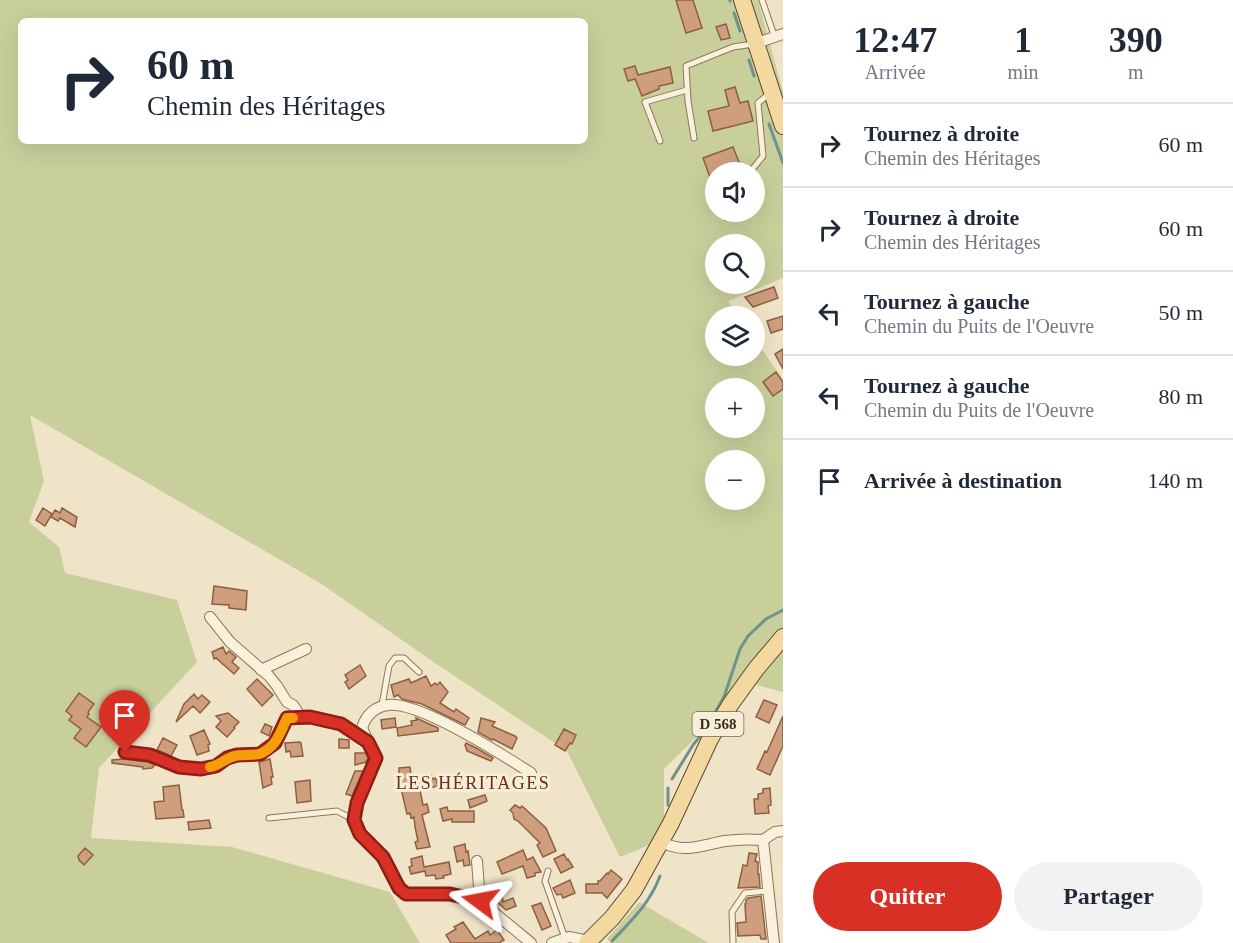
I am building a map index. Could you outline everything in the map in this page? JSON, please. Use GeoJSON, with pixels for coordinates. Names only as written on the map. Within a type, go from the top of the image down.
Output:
{"type":"FeatureCollection","features":[{"type":"Feature","properties":{"kind":"main road"},"geometry":{"type":"LineString","coordinates":[[742,0],[757,44],[777,90],[783,126]]}},
{"type":"Feature","properties":{"kind":"main road","name":"D 568"},"geometry":{"type":"LineString","coordinates":[[588,942],[618,912],[634,890],[661,842],[724,713],[783,637]]}},
{"type":"Feature","properties":{"kind":"street"},"geometry":{"type":"LineString","coordinates":[[757,44],[779,36]]}},
{"type":"Feature","properties":{"kind":"street"},"geometry":{"type":"LineString","coordinates":[[210,617],[230,642],[268,676],[286,702],[293,705],[302,717]]}},
{"type":"Feature","properties":{"kind":"street"},"geometry":{"type":"LineString","coordinates":[[261,670],[306,649]]}},
{"type":"Feature","properties":{"kind":"street"},"geometry":{"type":"LineString","coordinates":[[531,773],[475,738],[422,712],[404,706],[389,705],[376,708],[366,717],[362,728],[376,758],[357,803],[354,820],[360,834],[383,857],[399,888],[406,894],[450,894],[480,901],[531,943]]}},
{"type":"Feature","properties":{"kind":"street"},"geometry":{"type":"LineString","coordinates":[[125,752],[150,755],[179,767],[201,769],[216,766],[227,758],[237,755],[260,754],[275,743],[287,718],[302,717],[341,724],[368,742]]}},
{"type":"Feature","properties":{"kind":"street"},"geometry":{"type":"LineString","coordinates":[[661,842],[682,849],[726,841],[763,840],[775,832],[783,831]]}},
{"type":"Feature","properties":{"kind":"street"},"geometry":{"type":"LineString","coordinates":[[763,840],[774,943]]}},
{"type":"Feature","properties":{"kind":"street"},"geometry":{"type":"LineString","coordinates":[[477,861],[480,901]]}},
{"type":"Feature","properties":{"kind":"street"},"geometry":{"type":"LineString","coordinates":[[552,943],[574,937],[588,942]]}},
{"type":"Feature","properties":{"kind":"lane"},"geometry":{"type":"LineString","coordinates":[[762,0],[779,36]]}},
{"type":"Feature","properties":{"kind":"lane"},"geometry":{"type":"LineString","coordinates":[[694,138],[686,66],[733,47],[757,44]]}},
{"type":"Feature","properties":{"kind":"lane"},"geometry":{"type":"LineString","coordinates":[[660,141],[645,102],[687,90]]}},
{"type":"Feature","properties":{"kind":"lane"},"geometry":{"type":"LineString","coordinates":[[758,162],[763,156],[758,103],[777,90]]}},
{"type":"Feature","properties":{"kind":"lane"},"geometry":{"type":"LineString","coordinates":[[382,707],[388,666],[395,658],[404,658],[419,672]]}},
{"type":"Feature","properties":{"kind":"lane"},"geometry":{"type":"LineString","coordinates":[[270,818],[336,811],[354,820]]}},
{"type":"Feature","properties":{"kind":"lane"},"geometry":{"type":"LineString","coordinates":[[548,871],[545,881],[565,938]]}},
{"type":"Feature","properties":{"kind":"lane"},"geometry":{"type":"LineString","coordinates":[[733,942],[732,912],[745,893],[768,891]]}},
{"type":"Feature","properties":{"kind":"green space"},"geometry":{"type":"Polygon","coordinates":[[[0,0],[758,0],[783,92],[783,278],[765,286],[765,234],[705,234],[705,294],[745,294],[728,301],[731,306],[705,306],[705,366],[765,366],[765,354],[783,380],[783,692],[749,683],[664,769],[664,839],[620,857],[567,751],[320,583],[30,415],[44,481],[29,522],[59,547],[65,573],[177,600],[197,662],[99,768],[91,838],[232,847],[390,892],[420,943],[0,943],[0,0]]]}},
{"type":"Feature","properties":{"kind":"green space"},"geometry":{"type":"Polygon","coordinates":[[[639,902],[709,943],[611,943],[607,939],[639,902]]]}},
{"type":"Feature","properties":{"kind":"building"},"geometry":{"type":"Polygon","coordinates":[[[676,0],[693,0],[702,28],[686,33],[676,0]]]}},
{"type":"Feature","properties":{"kind":"building"},"geometry":{"type":"Polygon","coordinates":[[[726,24],[730,38],[721,40],[716,27],[726,24]]]}},
{"type":"Feature","properties":{"kind":"building"},"geometry":{"type":"Polygon","coordinates":[[[635,66],[638,75],[670,67],[673,83],[659,86],[659,89],[642,96],[635,79],[628,81],[624,69],[635,66]]]}},
{"type":"Feature","properties":{"kind":"building"},"geometry":{"type":"Polygon","coordinates":[[[735,87],[740,103],[748,101],[753,121],[713,131],[708,111],[729,106],[725,90],[735,87]]]}},
{"type":"Feature","properties":{"kind":"building"},"geometry":{"type":"Polygon","coordinates":[[[733,147],[739,162],[705,164],[703,158],[733,147]]]}},
{"type":"Feature","properties":{"kind":"building"},"geometry":{"type":"Polygon","coordinates":[[[774,287],[778,298],[752,306],[745,297],[765,294],[765,290],[774,287]]]}},
{"type":"Feature","properties":{"kind":"building"},"geometry":{"type":"Polygon","coordinates":[[[783,316],[783,329],[771,333],[767,321],[783,316]]]}},
{"type":"Feature","properties":{"kind":"building"},"geometry":{"type":"Polygon","coordinates":[[[783,349],[783,369],[775,354],[783,349]]]}},
{"type":"Feature","properties":{"kind":"building"},"geometry":{"type":"Polygon","coordinates":[[[776,372],[783,382],[783,389],[773,396],[765,385],[765,380],[776,372]]]}},
{"type":"Feature","properties":{"kind":"building"},"geometry":{"type":"Polygon","coordinates":[[[43,508],[52,514],[45,526],[36,520],[43,508]]]}},
{"type":"Feature","properties":{"kind":"building"},"geometry":{"type":"Polygon","coordinates":[[[62,508],[77,517],[75,527],[60,518],[58,521],[51,517],[55,510],[60,513],[62,508]]]}},
{"type":"Feature","properties":{"kind":"building"},"geometry":{"type":"Polygon","coordinates":[[[214,586],[247,591],[246,610],[229,608],[229,605],[212,604],[214,586]]]}},
{"type":"Feature","properties":{"kind":"building"},"geometry":{"type":"Polygon","coordinates":[[[223,647],[226,654],[229,651],[236,657],[232,662],[239,668],[234,674],[216,658],[214,659],[212,652],[223,647]]]}},
{"type":"Feature","properties":{"kind":"building"},"geometry":{"type":"Polygon","coordinates":[[[360,665],[366,676],[349,689],[345,682],[348,680],[345,675],[360,665]]]}},
{"type":"Feature","properties":{"kind":"building"},"geometry":{"type":"Polygon","coordinates":[[[426,676],[431,686],[440,682],[448,692],[440,703],[454,712],[456,709],[469,718],[465,725],[422,704],[402,699],[398,695],[394,697],[391,685],[409,679],[411,683],[426,676]]]}},
{"type":"Feature","properties":{"kind":"building"},"geometry":{"type":"Polygon","coordinates":[[[257,679],[273,695],[262,706],[247,689],[257,679]]]}},
{"type":"Feature","properties":{"kind":"building"},"geometry":{"type":"Polygon","coordinates":[[[79,693],[94,704],[87,717],[101,727],[86,747],[74,738],[81,729],[69,720],[72,716],[66,711],[79,693]]]}},
{"type":"Feature","properties":{"kind":"building"},"geometry":{"type":"Polygon","coordinates":[[[194,694],[198,699],[202,695],[210,702],[200,713],[193,706],[176,722],[184,704],[194,694]]]}},
{"type":"Feature","properties":{"kind":"building"},"geometry":{"type":"Polygon","coordinates":[[[764,700],[777,705],[769,723],[756,717],[764,700]]]}},
{"type":"Feature","properties":{"kind":"building"},"geometry":{"type":"Polygon","coordinates":[[[228,713],[239,722],[227,737],[216,727],[221,721],[216,716],[228,713]]]}},
{"type":"Feature","properties":{"kind":"building"},"geometry":{"type":"Polygon","coordinates":[[[783,716],[783,746],[770,775],[757,769],[783,716]]]}},
{"type":"Feature","properties":{"kind":"building"},"geometry":{"type":"Polygon","coordinates":[[[395,718],[396,727],[382,729],[381,720],[395,718]]]}},
{"type":"Feature","properties":{"kind":"building"},"geometry":{"type":"Polygon","coordinates":[[[416,718],[438,728],[438,731],[398,736],[397,728],[412,725],[411,721],[417,720],[416,718]]]}},
{"type":"Feature","properties":{"kind":"building"},"geometry":{"type":"Polygon","coordinates":[[[481,718],[495,722],[492,726],[517,738],[512,749],[478,732],[481,718]]]}},
{"type":"Feature","properties":{"kind":"building"},"geometry":{"type":"Polygon","coordinates":[[[110,721],[120,729],[115,735],[106,727],[110,721]]]}},
{"type":"Feature","properties":{"kind":"building"},"geometry":{"type":"Polygon","coordinates":[[[265,724],[272,727],[269,736],[261,732],[265,724]]]}},
{"type":"Feature","properties":{"kind":"building"},"geometry":{"type":"Polygon","coordinates":[[[564,729],[576,735],[572,744],[570,743],[565,751],[555,745],[564,729]]]}},
{"type":"Feature","properties":{"kind":"building"},"geometry":{"type":"Polygon","coordinates":[[[204,730],[210,744],[208,745],[209,751],[197,755],[190,736],[204,730]]]}},
{"type":"Feature","properties":{"kind":"building"},"geometry":{"type":"Polygon","coordinates":[[[163,738],[177,745],[171,756],[157,750],[163,738]]]}},
{"type":"Feature","properties":{"kind":"building"},"geometry":{"type":"Polygon","coordinates":[[[339,739],[349,740],[349,748],[339,748],[339,739]]]}},
{"type":"Feature","properties":{"kind":"building"},"geometry":{"type":"Polygon","coordinates":[[[300,742],[303,756],[291,757],[290,751],[286,752],[285,743],[300,742]]]}},
{"type":"Feature","properties":{"kind":"building"},"geometry":{"type":"Polygon","coordinates":[[[466,743],[493,758],[491,761],[467,751],[466,743]]]}},
{"type":"Feature","properties":{"kind":"building"},"geometry":{"type":"Polygon","coordinates":[[[355,753],[366,753],[368,758],[366,762],[355,765],[355,753]]]}},
{"type":"Feature","properties":{"kind":"building"},"geometry":{"type":"Polygon","coordinates":[[[123,759],[155,765],[152,768],[143,769],[143,767],[112,763],[112,760],[123,759]]]}},
{"type":"Feature","properties":{"kind":"building"},"geometry":{"type":"Polygon","coordinates":[[[270,759],[272,784],[263,788],[259,762],[270,759]]]}},
{"type":"Feature","properties":{"kind":"building"},"geometry":{"type":"Polygon","coordinates":[[[410,767],[411,775],[417,775],[418,779],[431,775],[432,779],[436,778],[438,786],[420,790],[423,805],[427,804],[429,812],[422,815],[430,847],[417,849],[414,817],[411,818],[410,813],[407,814],[400,784],[397,784],[399,768],[410,767]]]}},
{"type":"Feature","properties":{"kind":"building"},"geometry":{"type":"Polygon","coordinates":[[[355,771],[363,771],[352,796],[346,794],[355,771]]]}},
{"type":"Feature","properties":{"kind":"building"},"geometry":{"type":"Polygon","coordinates":[[[310,780],[311,801],[297,803],[295,782],[310,780]]]}},
{"type":"Feature","properties":{"kind":"building"},"geometry":{"type":"Polygon","coordinates":[[[179,785],[184,817],[156,819],[154,802],[164,801],[163,787],[179,785]]]}},
{"type":"Feature","properties":{"kind":"building"},"geometry":{"type":"Polygon","coordinates":[[[770,788],[769,813],[755,814],[754,799],[758,799],[758,794],[763,793],[763,789],[770,788]]]}},
{"type":"Feature","properties":{"kind":"building"},"geometry":{"type":"Polygon","coordinates":[[[485,795],[487,801],[470,808],[468,800],[485,795]]]}},
{"type":"Feature","properties":{"kind":"building"},"geometry":{"type":"Polygon","coordinates":[[[515,805],[520,808],[522,806],[546,828],[556,851],[543,857],[537,845],[540,843],[514,819],[510,810],[515,805]]]}},
{"type":"Feature","properties":{"kind":"building"},"geometry":{"type":"Polygon","coordinates":[[[447,807],[448,811],[474,811],[474,822],[452,822],[452,819],[443,821],[440,809],[447,807]]]}},
{"type":"Feature","properties":{"kind":"building"},"geometry":{"type":"Polygon","coordinates":[[[209,820],[211,828],[189,830],[188,822],[209,820]]]}},
{"type":"Feature","properties":{"kind":"building"},"geometry":{"type":"Polygon","coordinates":[[[465,844],[470,865],[464,866],[463,860],[457,862],[454,847],[465,844]]]}},
{"type":"Feature","properties":{"kind":"building"},"geometry":{"type":"Polygon","coordinates":[[[85,848],[93,855],[84,865],[78,856],[85,848]]]}},
{"type":"Feature","properties":{"kind":"building"},"geometry":{"type":"Polygon","coordinates":[[[523,850],[527,860],[533,857],[541,872],[527,878],[523,866],[502,874],[497,862],[523,850]]]}},
{"type":"Feature","properties":{"kind":"building"},"geometry":{"type":"Polygon","coordinates":[[[749,853],[757,854],[755,861],[758,862],[760,887],[738,888],[743,865],[747,866],[749,853]]]}},
{"type":"Feature","properties":{"kind":"building"},"geometry":{"type":"Polygon","coordinates":[[[564,854],[573,867],[561,873],[554,859],[564,854]]]}},
{"type":"Feature","properties":{"kind":"building"},"geometry":{"type":"Polygon","coordinates":[[[422,856],[424,867],[449,862],[451,874],[436,879],[435,875],[426,876],[425,871],[411,874],[409,867],[412,866],[411,859],[422,856]]]}},
{"type":"Feature","properties":{"kind":"building"},"geometry":{"type":"Polygon","coordinates":[[[611,870],[622,879],[607,898],[602,893],[586,893],[586,884],[598,884],[598,881],[611,870]]]}},
{"type":"Feature","properties":{"kind":"building"},"geometry":{"type":"Polygon","coordinates":[[[570,880],[575,893],[563,898],[561,894],[557,895],[553,888],[570,880]]]}},
{"type":"Feature","properties":{"kind":"building"},"geometry":{"type":"Polygon","coordinates":[[[491,885],[499,885],[503,902],[513,898],[516,906],[506,910],[495,900],[495,897],[491,896],[491,885]]]}},
{"type":"Feature","properties":{"kind":"building"},"geometry":{"type":"Polygon","coordinates":[[[761,896],[766,939],[761,939],[760,935],[738,936],[737,923],[746,922],[746,900],[761,896]]]}},
{"type":"Feature","properties":{"kind":"building"},"geometry":{"type":"Polygon","coordinates":[[[541,903],[551,926],[542,930],[532,906],[541,903]]]}},
{"type":"Feature","properties":{"kind":"building"},"geometry":{"type":"Polygon","coordinates":[[[463,922],[475,939],[488,931],[490,935],[497,930],[504,940],[499,943],[451,943],[446,935],[463,922]]]}},
{"type":"Feature","properties":{"kind":"waterway"},"geometry":{"type":"LineString","coordinates":[[734,13],[740,31]]}},
{"type":"Feature","properties":{"kind":"waterway"},"geometry":{"type":"LineString","coordinates":[[749,60],[754,76]]}},
{"type":"Feature","properties":{"kind":"waterway"},"geometry":{"type":"LineString","coordinates":[[769,124],[783,163]]}},
{"type":"Feature","properties":{"kind":"waterway"},"geometry":{"type":"LineString","coordinates":[[672,779],[724,697],[740,649],[748,636],[766,619],[783,610]]}},
{"type":"Feature","properties":{"kind":"waterway"},"geometry":{"type":"LineString","coordinates":[[668,788],[668,805]]}},
{"type":"Feature","properties":{"kind":"waterway"},"geometry":{"type":"LineString","coordinates":[[612,941],[646,903],[660,876]]}},
{"type":"Feature","properties":{"kind":"slow traffic"},"geometry":{"type":"LineString","coordinates":[[210,767],[237,755],[260,754],[275,743],[287,718],[293,718]]}},
{"type":"Feature","properties":{"kind":"district","name":"LES HÉRITAGES"},"geometry":{"type":"Point","coordinates":[473,783]}},
{"type":"Feature","properties":{"kind":"route"},"geometry":{"type":"LineString","coordinates":[[125,752],[150,755],[179,767],[201,769],[216,766],[227,758],[237,755],[260,754],[275,743],[287,718],[310,717],[341,724],[368,742],[376,758],[357,803],[354,820],[360,834],[383,857],[399,888],[406,894],[450,894],[480,901]]}}]}
